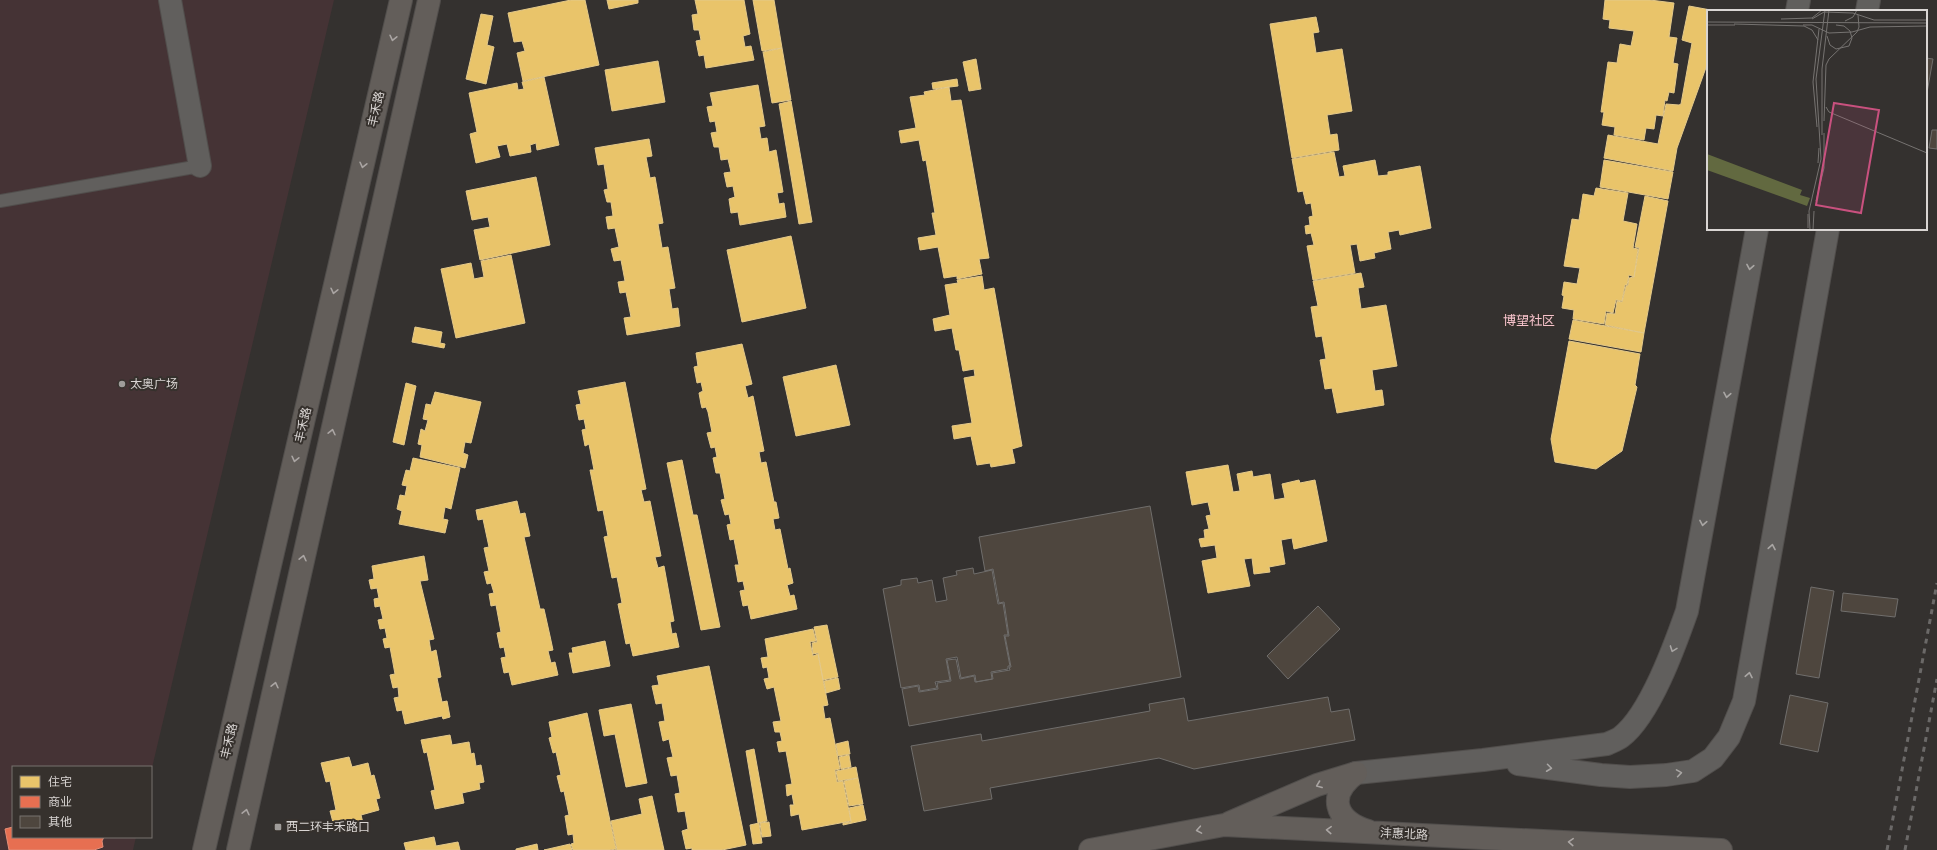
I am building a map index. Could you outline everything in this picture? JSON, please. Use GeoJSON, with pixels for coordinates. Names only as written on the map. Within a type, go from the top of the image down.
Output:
{"type":"FeatureCollection","features":[{"type":"Feature","properties":{"kind":"main road","name":"丰禾路"},"geometry":{"type":"LineString","coordinates":[[204,850],[401,0]]}},
{"type":"Feature","properties":{"kind":"main road"},"geometry":{"type":"LineString","coordinates":[[238,850],[429,0]]}},
{"type":"Feature","properties":{"kind":"main road"},"geometry":{"type":"LineString","coordinates":[[1224,825],[1317,785],[1356,773]]}},
{"type":"Feature","properties":{"kind":"main road"},"geometry":{"type":"LineString","coordinates":[[1356,773],[1346,781],[1339,791],[1338,805],[1345,819],[1357,828],[1373,833]]}},
{"type":"Feature","properties":{"kind":"main road","name":"沣惠北路"},"geometry":{"type":"LineString","coordinates":[[1090,850],[1224,825],[1721,850]]}},
{"type":"Feature","properties":{"kind":"street"},"geometry":{"type":"LineString","coordinates":[[170,0],[200,166]]}},
{"type":"Feature","properties":{"kind":"street"},"geometry":{"type":"LineString","coordinates":[[1797,10],[1799,0]]}},
{"type":"Feature","properties":{"kind":"street"},"geometry":{"type":"LineString","coordinates":[[1867,10],[1869,0]]}},
{"type":"Feature","properties":{"kind":"street"},"geometry":{"type":"LineString","coordinates":[[1356,773],[1483,760],[1607,744],[1621,737],[1636,719],[1653,692],[1671,654],[1687,611],[1757,230]]}},
{"type":"Feature","properties":{"kind":"street"},"geometry":{"type":"LineString","coordinates":[[1483,760],[1601,775],[1630,777],[1666,775],[1693,771],[1713,758],[1729,737],[1744,701],[1828,230]]}},
{"type":"Feature","properties":{"kind":"lane"},"geometry":{"type":"LineString","coordinates":[[0,200],[200,166]]}},
{"type":"Feature","properties":{"kind":"shaded area","name":"太奥广场"},"geometry":{"type":"Polygon","coordinates":[[[0,0],[334,0],[152,768],[152,766],[12,766],[12,838],[136,838],[133,850],[0,850],[0,0]]]}},
{"type":"Feature","properties":{"kind":"building: 住宅"},"geometry":{"type":"Polygon","coordinates":[[[571,0],[585,0],[599,65],[523,81],[517,53],[525,51],[522,41],[514,42],[508,13],[571,0]]]}},
{"type":"Feature","properties":{"kind":"building: 住宅"},"geometry":{"type":"Polygon","coordinates":[[[607,0],[638,0],[638,3],[609,9],[607,0]]]}},
{"type":"Feature","properties":{"kind":"building: 住宅"},"geometry":{"type":"Polygon","coordinates":[[[695,0],[744,0],[750,34],[743,36],[745,47],[751,46],[754,60],[706,68],[704,55],[699,56],[696,41],[701,40],[699,30],[694,30],[692,15],[698,14],[695,0]]]}},
{"type":"Feature","properties":{"kind":"building: 住宅"},"geometry":{"type":"Polygon","coordinates":[[[753,0],[774,0],[782,48],[762,51],[753,0]]]}},
{"type":"Feature","properties":{"kind":"building: 住宅"},"geometry":{"type":"Polygon","coordinates":[[[1605,0],[1650,0],[1674,3],[1669,37],[1677,38],[1673,63],[1678,64],[1674,93],[1669,92],[1667,101],[1665,100],[1663,116],[1656,115],[1654,129],[1646,128],[1644,140],[1614,135],[1615,127],[1602,125],[1604,112],[1601,112],[1608,62],[1617,63],[1620,44],[1631,46],[1634,31],[1609,28],[1610,20],[1603,19],[1605,0]]]}},
{"type":"Feature","properties":{"kind":"building: 住宅"},"geometry":{"type":"Polygon","coordinates":[[[1689,6],[1711,10],[1707,10],[1707,65],[1677,148],[1673,171],[1604,158],[1608,135],[1658,144],[1666,104],[1681,104],[1692,43],[1682,40],[1689,6]]]}},
{"type":"Feature","properties":{"kind":"building: 住宅"},"geometry":{"type":"Polygon","coordinates":[[[481,14],[493,16],[487,45],[494,47],[486,84],[466,79],[481,14]]]}},
{"type":"Feature","properties":{"kind":"building: 住宅"},"geometry":{"type":"Polygon","coordinates":[[[1316,17],[1319,32],[1313,33],[1316,53],[1342,49],[1352,111],[1327,115],[1330,135],[1337,134],[1339,150],[1292,158],[1270,24],[1316,17]]]}},
{"type":"Feature","properties":{"kind":"building: 住宅"},"geometry":{"type":"Polygon","coordinates":[[[782,48],[791,100],[772,103],[763,52],[782,48]]]}},
{"type":"Feature","properties":{"kind":"building: 住宅"},"geometry":{"type":"Polygon","coordinates":[[[976,59],[981,89],[969,91],[963,62],[976,59]]]}},
{"type":"Feature","properties":{"kind":"building: 住宅"},"geometry":{"type":"Polygon","coordinates":[[[658,61],[665,102],[612,111],[605,70],[658,61]]]}},
{"type":"Feature","properties":{"kind":"building: 住宅"},"geometry":{"type":"Polygon","coordinates":[[[544,77],[559,145],[537,150],[536,143],[530,145],[531,152],[510,156],[507,144],[497,146],[500,157],[476,163],[470,134],[477,132],[469,93],[517,83],[518,90],[524,89],[522,82],[544,77]]]}},
{"type":"Feature","properties":{"kind":"building: 住宅"},"geometry":{"type":"Polygon","coordinates":[[[957,79],[958,86],[933,89],[932,83],[957,79]]]}},
{"type":"Feature","properties":{"kind":"building: 住宅"},"geometry":{"type":"Polygon","coordinates":[[[758,85],[765,126],[759,127],[761,139],[767,138],[769,152],[776,150],[783,192],[777,193],[779,204],[784,203],[786,217],[740,225],[738,212],[731,213],[729,199],[735,197],[733,186],[727,187],[724,173],[731,172],[728,159],[721,160],[719,147],[714,147],[711,133],[717,132],[715,121],[710,122],[707,107],[713,106],[710,93],[758,85]]]}},
{"type":"Feature","properties":{"kind":"building: 住宅"},"geometry":{"type":"Polygon","coordinates":[[[949,87],[951,101],[961,100],[989,258],[979,259],[982,274],[957,279],[957,276],[944,278],[938,247],[920,250],[918,238],[936,235],[932,213],[935,213],[926,160],[923,161],[919,140],[901,143],[899,131],[916,128],[910,97],[925,95],[924,92],[949,87]]]}},
{"type":"Feature","properties":{"kind":"building: 住宅"},"geometry":{"type":"Polygon","coordinates":[[[791,101],[812,222],[799,224],[779,104],[791,101]]]}},
{"type":"Feature","properties":{"kind":"building: 住宅"},"geometry":{"type":"Polygon","coordinates":[[[649,139],[652,156],[646,157],[650,178],[655,177],[663,223],[658,224],[662,248],[668,247],[675,288],[669,289],[672,309],[678,308],[680,326],[627,335],[624,318],[631,317],[626,292],[620,293],[618,282],[625,281],[621,260],[614,261],[611,249],[619,247],[615,228],[608,229],[606,217],[613,216],[611,202],[607,202],[604,190],[608,189],[604,164],[598,165],[595,148],[649,139]]]}},
{"type":"Feature","properties":{"kind":"building: 住宅"},"geometry":{"type":"Polygon","coordinates":[[[1334,152],[1339,177],[1345,176],[1343,166],[1375,160],[1378,176],[1388,175],[1388,172],[1420,166],[1431,228],[1400,235],[1399,230],[1388,232],[1391,249],[1374,253],[1375,258],[1360,261],[1357,244],[1350,245],[1355,273],[1313,280],[1307,246],[1314,245],[1311,233],[1306,234],[1305,226],[1310,225],[1309,217],[1313,216],[1311,203],[1306,204],[1303,191],[1298,192],[1292,159],[1334,152]]]}},
{"type":"Feature","properties":{"kind":"building: 住宅"},"geometry":{"type":"Polygon","coordinates":[[[1604,160],[1673,172],[1668,199],[1600,187],[1604,160]]]}},
{"type":"Feature","properties":{"kind":"building: 住宅"},"geometry":{"type":"Polygon","coordinates":[[[536,177],[550,245],[480,260],[474,230],[490,227],[488,217],[472,220],[466,191],[536,177]]]}},
{"type":"Feature","properties":{"kind":"building: 住宅"},"geometry":{"type":"Polygon","coordinates":[[[1596,188],[1628,193],[1623,221],[1637,224],[1633,248],[1638,249],[1634,277],[1629,275],[1627,285],[1625,285],[1622,301],[1616,300],[1613,313],[1606,311],[1604,324],[1573,319],[1574,310],[1562,308],[1564,282],[1577,284],[1580,268],[1564,266],[1572,219],[1579,220],[1583,194],[1594,196],[1596,188]]]}},
{"type":"Feature","properties":{"kind":"building: 住宅"},"geometry":{"type":"Polygon","coordinates":[[[1645,196],[1668,201],[1644,333],[1605,325],[1607,313],[1615,314],[1617,301],[1622,302],[1629,278],[1634,277],[1639,248],[1635,247],[1645,196]]]}},
{"type":"Feature","properties":{"kind":"building: 住宅"},"geometry":{"type":"Polygon","coordinates":[[[791,236],[806,308],[742,322],[727,250],[791,236]]]}},
{"type":"Feature","properties":{"kind":"building: 住宅"},"geometry":{"type":"Polygon","coordinates":[[[511,255],[525,323],[456,338],[441,269],[471,263],[474,279],[484,277],[481,261],[511,255]]]}},
{"type":"Feature","properties":{"kind":"building: 住宅"},"geometry":{"type":"Polygon","coordinates":[[[1361,273],[1364,287],[1358,288],[1361,309],[1386,305],[1397,366],[1372,370],[1375,391],[1382,390],[1384,405],[1337,413],[1332,388],[1325,389],[1320,360],[1326,359],[1322,336],[1316,337],[1311,307],[1318,306],[1313,281],[1361,273]]]}},
{"type":"Feature","properties":{"kind":"building: 住宅"},"geometry":{"type":"Polygon","coordinates":[[[982,276],[984,290],[994,288],[1022,446],[1012,449],[1015,463],[991,467],[990,463],[977,465],[971,436],[954,439],[952,426],[972,423],[964,378],[975,376],[974,369],[963,371],[959,350],[956,350],[952,328],[935,331],[933,319],[950,315],[945,285],[958,283],[957,280],[982,276]]]}},
{"type":"Feature","properties":{"kind":"building: 住宅"},"geometry":{"type":"Polygon","coordinates":[[[1573,320],[1644,333],[1641,352],[1569,339],[1573,320]]]}},
{"type":"Feature","properties":{"kind":"building: 住宅"},"geometry":{"type":"Polygon","coordinates":[[[415,327],[442,332],[440,343],[445,344],[444,348],[412,342],[415,327]]]}},
{"type":"Feature","properties":{"kind":"building: 住宅"},"geometry":{"type":"Polygon","coordinates":[[[1569,341],[1640,354],[1635,385],[1637,387],[1622,451],[1596,469],[1555,462],[1551,439],[1569,341]]]}},
{"type":"Feature","properties":{"kind":"building: 住宅"},"geometry":{"type":"Polygon","coordinates":[[[742,344],[752,384],[745,386],[748,398],[753,396],[764,451],[759,452],[761,463],[766,462],[774,502],[776,502],[779,518],[773,519],[775,530],[780,529],[788,569],[790,568],[793,583],[787,585],[790,596],[794,595],[797,609],[751,619],[748,605],[743,606],[740,591],[745,590],[743,581],[738,582],[735,565],[739,565],[734,539],[730,540],[727,525],[731,524],[729,514],[725,515],[721,500],[725,499],[720,473],[716,473],[713,458],[717,457],[715,447],[711,448],[707,433],[712,432],[708,412],[706,407],[702,408],[699,393],[703,391],[701,382],[697,383],[694,367],[698,366],[696,353],[742,344]]]}},
{"type":"Feature","properties":{"kind":"building: 住宅"},"geometry":{"type":"Polygon","coordinates":[[[836,365],[850,425],[796,436],[783,377],[836,365]]]}},
{"type":"Feature","properties":{"kind":"building: 住宅"},"geometry":{"type":"Polygon","coordinates":[[[625,382],[646,489],[641,490],[644,502],[650,501],[661,556],[655,557],[658,568],[664,566],[674,621],[670,622],[672,634],[676,633],[679,647],[633,656],[630,643],[626,644],[618,604],[622,603],[617,577],[612,578],[604,537],[608,536],[603,510],[598,511],[590,470],[594,470],[589,444],[585,446],[582,430],[586,429],[584,419],[579,420],[576,405],[581,404],[578,391],[625,382]]]}},
{"type":"Feature","properties":{"kind":"building: 住宅"},"geometry":{"type":"Polygon","coordinates":[[[406,383],[416,386],[404,445],[393,442],[406,383]]]}},
{"type":"Feature","properties":{"kind":"building: 住宅"},"geometry":{"type":"Polygon","coordinates":[[[435,392],[481,402],[471,443],[465,442],[463,453],[468,455],[465,468],[420,457],[422,445],[418,444],[421,429],[425,431],[428,420],[423,419],[426,404],[431,405],[435,392]]]}},
{"type":"Feature","properties":{"kind":"building: 住宅"},"geometry":{"type":"Polygon","coordinates":[[[413,458],[460,468],[451,509],[445,507],[443,519],[448,520],[445,533],[399,524],[402,511],[397,509],[400,495],[405,496],[407,486],[402,485],[406,470],[410,471],[413,458]]]}},
{"type":"Feature","properties":{"kind":"building: 住宅"},"geometry":{"type":"Polygon","coordinates":[[[682,460],[693,515],[697,515],[720,627],[701,630],[667,463],[682,460]]]}},
{"type":"Feature","properties":{"kind":"building: 住宅"},"geometry":{"type":"Polygon","coordinates":[[[1228,465],[1233,492],[1240,491],[1237,474],[1252,471],[1253,477],[1270,474],[1274,500],[1285,498],[1282,484],[1299,480],[1300,483],[1315,480],[1327,541],[1294,549],[1292,538],[1281,540],[1285,564],[1269,567],[1270,572],[1254,574],[1252,558],[1244,559],[1250,586],[1208,593],[1202,561],[1217,558],[1215,545],[1201,547],[1199,539],[1205,538],[1204,530],[1209,529],[1206,516],[1211,515],[1208,502],[1192,505],[1186,472],[1228,465]]]}},
{"type":"Feature","properties":{"kind":"building: 住宅"},"geometry":{"type":"Polygon","coordinates":[[[517,501],[520,514],[525,513],[530,536],[524,537],[540,609],[544,609],[553,650],[548,651],[551,663],[555,662],[558,675],[512,685],[509,672],[504,673],[501,658],[506,657],[504,647],[500,648],[497,633],[501,632],[496,605],[491,606],[489,594],[494,593],[491,583],[487,584],[484,572],[489,571],[484,548],[489,547],[483,519],[478,520],[476,510],[517,501]]]}},
{"type":"Feature","properties":{"kind":"building: 住宅"},"geometry":{"type":"Polygon","coordinates":[[[424,556],[428,580],[420,581],[434,639],[429,640],[431,652],[436,650],[441,677],[437,678],[442,702],[447,701],[450,717],[443,719],[442,716],[405,724],[402,710],[397,711],[394,698],[399,697],[398,687],[393,688],[390,675],[395,674],[390,647],[385,648],[383,639],[387,638],[385,628],[380,629],[378,620],[383,619],[380,606],[375,607],[374,599],[379,598],[377,588],[371,589],[369,580],[374,579],[372,566],[424,556]]]}},
{"type":"Feature","properties":{"kind":"building: 住宅"},"geometry":{"type":"Polygon","coordinates":[[[827,625],[838,677],[823,680],[818,653],[813,654],[812,643],[817,642],[814,627],[827,625]]]}},
{"type":"Feature","properties":{"kind":"building: 住宅"},"geometry":{"type":"Polygon","coordinates":[[[813,629],[816,641],[810,642],[813,656],[818,654],[828,705],[823,706],[825,719],[830,718],[840,769],[835,770],[837,782],[843,781],[851,821],[802,830],[799,814],[791,816],[790,805],[794,805],[792,794],[787,796],[786,785],[792,784],[786,751],[779,752],[777,742],[782,741],[780,732],[775,732],[773,722],[781,721],[774,687],[767,689],[764,679],[769,678],[768,672],[767,667],[763,668],[761,658],[768,657],[765,639],[813,629]]]}},
{"type":"Feature","properties":{"kind":"building: 住宅"},"geometry":{"type":"Polygon","coordinates":[[[605,641],[610,666],[573,673],[569,653],[573,653],[572,648],[605,641]]]}},
{"type":"Feature","properties":{"kind":"building: 住宅"},"geometry":{"type":"Polygon","coordinates":[[[709,666],[746,845],[722,850],[692,850],[692,848],[686,849],[682,831],[688,829],[685,811],[678,812],[675,794],[680,793],[677,775],[671,776],[667,758],[673,757],[669,739],[663,741],[659,722],[665,721],[662,703],[656,704],[652,686],[659,685],[657,676],[709,666]]]}},
{"type":"Feature","properties":{"kind":"building: 住宅"},"geometry":{"type":"Polygon","coordinates":[[[838,678],[840,689],[826,693],[824,681],[838,678]]]}},
{"type":"Feature","properties":{"kind":"building: 住宅"},"geometry":{"type":"Polygon","coordinates":[[[631,704],[647,783],[626,787],[615,734],[604,736],[599,710],[631,704]]]}},
{"type":"Feature","properties":{"kind":"building: 住宅"},"geometry":{"type":"Polygon","coordinates":[[[587,713],[616,849],[573,850],[571,844],[574,843],[573,834],[568,835],[565,816],[569,815],[564,791],[561,792],[557,776],[561,775],[556,752],[553,753],[549,738],[552,737],[549,722],[587,713]]]}},
{"type":"Feature","properties":{"kind":"building: 住宅"},"geometry":{"type":"Polygon","coordinates":[[[450,735],[452,745],[469,742],[471,754],[474,753],[476,766],[481,765],[484,782],[479,783],[480,789],[462,793],[464,803],[435,809],[431,791],[435,790],[427,752],[424,753],[421,740],[450,735]]]}},
{"type":"Feature","properties":{"kind":"building: 住宅"},"geometry":{"type":"Polygon","coordinates":[[[848,741],[850,754],[838,756],[836,744],[848,741]]]}},
{"type":"Feature","properties":{"kind":"building: 住宅"},"geometry":{"type":"Polygon","coordinates":[[[754,749],[767,821],[758,823],[746,751],[754,749]]]}},
{"type":"Feature","properties":{"kind":"building: 住宅"},"geometry":{"type":"Polygon","coordinates":[[[849,755],[851,767],[841,769],[839,757],[849,755]]]}},
{"type":"Feature","properties":{"kind":"building: 住宅"},"geometry":{"type":"Polygon","coordinates":[[[349,757],[352,767],[368,763],[371,776],[374,775],[380,798],[376,799],[379,810],[361,815],[363,823],[335,830],[330,811],[336,810],[330,781],[326,782],[321,763],[349,757]]]}},
{"type":"Feature","properties":{"kind":"building: 住宅"},"geometry":{"type":"Polygon","coordinates":[[[856,767],[858,778],[838,781],[836,771],[856,767]]]}},
{"type":"Feature","properties":{"kind":"building: 住宅"},"geometry":{"type":"Polygon","coordinates":[[[858,778],[863,804],[849,806],[844,781],[858,778]]]}},
{"type":"Feature","properties":{"kind":"building: 住宅"},"geometry":{"type":"Polygon","coordinates":[[[652,796],[664,850],[617,850],[611,821],[642,814],[639,799],[652,796]]]}},
{"type":"Feature","properties":{"kind":"building: 住宅"},"geometry":{"type":"Polygon","coordinates":[[[863,805],[866,820],[843,825],[843,823],[851,822],[849,808],[863,805]]]}},
{"type":"Feature","properties":{"kind":"building: 住宅"},"geometry":{"type":"Polygon","coordinates":[[[769,822],[771,836],[762,837],[760,823],[769,822]]]}},
{"type":"Feature","properties":{"kind":"building: 住宅"},"geometry":{"type":"Polygon","coordinates":[[[759,823],[762,843],[753,844],[750,825],[759,823]]]}},
{"type":"Feature","properties":{"kind":"building: 住宅"},"geometry":{"type":"Polygon","coordinates":[[[434,837],[436,846],[458,842],[460,850],[406,850],[404,843],[434,837]]]}},
{"type":"Feature","properties":{"kind":"building: 住宅"},"geometry":{"type":"Polygon","coordinates":[[[537,844],[538,850],[516,850],[516,849],[537,844]]]}},
{"type":"Feature","properties":{"kind":"building: 住宅"},"geometry":{"type":"Polygon","coordinates":[[[570,844],[572,850],[544,850],[570,844]]]}},
{"type":"Feature","properties":{"kind":"building: 商业"},"geometry":{"type":"Polygon","coordinates":[[[12,827],[12,838],[104,838],[102,841],[103,847],[94,850],[9,850],[5,829],[12,827]]]}},
{"type":"Feature","properties":{"kind":"building: 其他"},"geometry":{"type":"Polygon","coordinates":[[[1927,58],[1933,59],[1927,92],[1927,58]]]}},
{"type":"Feature","properties":{"kind":"building: 其他"},"geometry":{"type":"Polygon","coordinates":[[[1932,130],[1937,130],[1937,149],[1929,148],[1932,130]]]}},
{"type":"Feature","properties":{"kind":"building: 其他"},"geometry":{"type":"Polygon","coordinates":[[[1150,506],[1181,677],[909,726],[902,689],[918,686],[919,692],[938,689],[937,683],[951,681],[947,660],[956,659],[960,679],[974,676],[975,682],[993,679],[992,673],[1010,670],[1009,667],[1011,667],[1005,636],[1009,636],[1004,602],[999,603],[993,569],[985,571],[979,537],[1150,506]]]}},
{"type":"Feature","properties":{"kind":"building: 其他"},"geometry":{"type":"Polygon","coordinates":[[[973,568],[974,574],[992,570],[998,604],[1003,603],[1008,635],[1004,635],[1010,666],[1008,666],[1008,669],[991,672],[992,679],[976,682],[975,675],[961,678],[957,657],[946,659],[950,680],[935,682],[937,688],[920,691],[919,685],[901,688],[883,589],[901,585],[901,580],[917,578],[918,583],[932,580],[936,602],[947,600],[943,578],[957,575],[956,571],[973,568]]]}},
{"type":"Feature","properties":{"kind":"building: 其他"},"geometry":{"type":"Polygon","coordinates":[[[1811,587],[1834,591],[1819,678],[1796,674],[1811,587]]]}},
{"type":"Feature","properties":{"kind":"building: 其他"},"geometry":{"type":"Polygon","coordinates":[[[1843,593],[1898,599],[1895,617],[1841,611],[1843,593]]]}},
{"type":"Feature","properties":{"kind":"building: 其他"},"geometry":{"type":"Polygon","coordinates":[[[1318,606],[1340,629],[1288,679],[1267,656],[1318,606]]]}},
{"type":"Feature","properties":{"kind":"building: 其他"},"geometry":{"type":"Polygon","coordinates":[[[1790,695],[1828,703],[1818,752],[1780,744],[1790,695]]]}},
{"type":"Feature","properties":{"kind":"building: 其他"},"geometry":{"type":"Polygon","coordinates":[[[1328,697],[1331,712],[1349,709],[1355,740],[1194,769],[1159,758],[990,788],[992,799],[924,811],[911,746],[981,734],[982,741],[1150,711],[1149,704],[1184,698],[1188,721],[1328,697]]]}},
{"type":"Feature","properties":{"kind":"railway"},"geometry":{"type":"LineString","coordinates":[[1887,850],[1937,583]]}},
{"type":"Feature","properties":{"kind":"railway"},"geometry":{"type":"LineString","coordinates":[[1905,850],[1937,679]]}},
{"type":"Feature","properties":{"kind":"place","name":"太奥广场"},"geometry":{"type":"Point","coordinates":[122,384]}},
{"type":"Feature","properties":{"kind":"place","name":"西二环丰禾路口"},"geometry":{"type":"Point","coordinates":[278,827]}},
{"type":"Feature","properties":{"kind":"district","name":"博望社区"},"geometry":{"type":"Point","coordinates":[1529,320]}}]}
